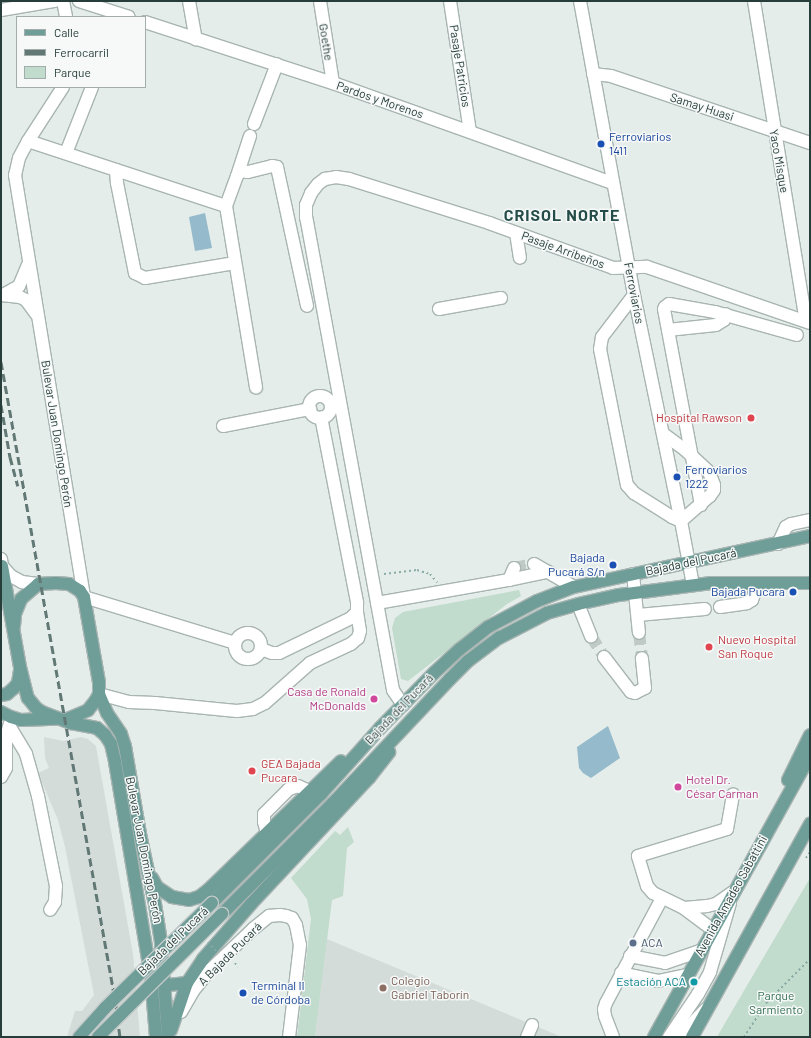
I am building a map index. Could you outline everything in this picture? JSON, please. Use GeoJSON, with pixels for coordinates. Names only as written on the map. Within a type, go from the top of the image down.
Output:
{"type":"FeatureCollection","features":[{"type":"Feature","properties":{"kind":"main road","name":"Bajada del Pucará"},"geometry":{"type":"LineString","coordinates":[[79,1037],[105,1008],[321,794],[380,728],[460,649],[488,627],[537,601],[574,587],[810,536]]}},
{"type":"Feature","properties":{"kind":"main road"},"geometry":{"type":"LineString","coordinates":[[2,562],[20,667],[26,691],[32,704],[42,712],[61,719]]}},
{"type":"Feature","properties":{"kind":"main road","name":"Bajada del Pucará"},"geometry":{"type":"LineString","coordinates":[[98,1037],[333,803],[408,722],[468,661],[498,638],[547,613],[578,604],[636,592],[693,585],[810,583]]}},
{"type":"Feature","properties":{"kind":"main road"},"geometry":{"type":"LineString","coordinates":[[14,626],[16,609],[21,600],[38,584],[69,584],[80,591],[84,597]]}},
{"type":"Feature","properties":{"kind":"main road","name":"Bulevar Juan Domingo Perón"},"geometry":{"type":"LineString","coordinates":[[84,597],[99,682],[99,694],[107,713],[121,734],[125,746],[161,943],[163,984],[169,1037]]}},
{"type":"Feature","properties":{"kind":"main road"},"geometry":{"type":"LineString","coordinates":[[1,695],[7,694],[18,683],[20,667]]}},
{"type":"Feature","properties":{"kind":"main road"},"geometry":{"type":"LineString","coordinates":[[7,719],[33,721],[61,719],[88,710],[99,694]]}},
{"type":"Feature","properties":{"kind":"main road","name":"Bulevar Juan Domingo Perón"},"geometry":{"type":"LineString","coordinates":[[61,719],[97,728],[105,735],[111,744],[151,977],[156,1037]]}},
{"type":"Feature","properties":{"kind":"main road"},"geometry":{"type":"LineString","coordinates":[[169,1037],[178,1004],[187,983],[203,959],[251,904],[370,778],[408,722]]}},
{"type":"Feature","properties":{"kind":"main road"},"geometry":{"type":"LineString","coordinates":[[149,872],[157,887],[162,892],[181,900],[190,900],[208,890],[309,791],[380,728]]}},
{"type":"Feature","properties":{"kind":"main road"},"geometry":{"type":"LineString","coordinates":[[772,822],[786,784],[810,735]]}},
{"type":"Feature","properties":{"kind":"main road","name":"Avenida Amadeo Sabattini"},"geometry":{"type":"LineString","coordinates":[[654,1037],[700,951],[810,756]]}},
{"type":"Feature","properties":{"kind":"main road"},"geometry":{"type":"LineString","coordinates":[[692,1037],[810,824]]}},
{"type":"Feature","properties":{"kind":"main road"},"geometry":{"type":"LineString","coordinates":[[796,849],[810,833]]}},
{"type":"Feature","properties":{"kind":"main road"},"geometry":{"type":"LineString","coordinates":[[151,977],[163,984],[187,983]]}},
{"type":"Feature","properties":{"kind":"street"},"geometry":{"type":"LineString","coordinates":[[1,10],[55,1]]}},
{"type":"Feature","properties":{"kind":"street"},"geometry":{"type":"LineString","coordinates":[[63,1],[66,16]]}},
{"type":"Feature","properties":{"kind":"street"},"geometry":{"type":"LineString","coordinates":[[79,1],[126,16]]}},
{"type":"Feature","properties":{"kind":"street"},"geometry":{"type":"LineString","coordinates":[[189,1],[196,39]]}},
{"type":"Feature","properties":{"kind":"street","name":"Goethe"},"geometry":{"type":"LineString","coordinates":[[320,1],[333,83]]}},
{"type":"Feature","properties":{"kind":"street","name":"Pasaje Patricios"},"geometry":{"type":"LineString","coordinates":[[450,1],[470,131]]}},
{"type":"Feature","properties":{"kind":"street","name":"Ferroviarios"},"geometry":{"type":"LineString","coordinates":[[580,1],[634,295],[690,563],[693,585]]}},
{"type":"Feature","properties":{"kind":"street","name":"Yaco Misque"},"geometry":{"type":"LineString","coordinates":[[754,1],[773,131],[808,322]]}},
{"type":"Feature","properties":{"kind":"street","name":"Pardos y Morenos"},"geometry":{"type":"LineString","coordinates":[[146,22],[333,83],[613,183]]}},
{"type":"Feature","properties":{"kind":"street"},"geometry":{"type":"LineString","coordinates":[[254,124],[277,64]]}},
{"type":"Feature","properties":{"kind":"street","name":"Samay Huasi"},"geometry":{"type":"LineString","coordinates":[[593,74],[610,76],[810,143]]}},
{"type":"Feature","properties":{"kind":"street"},"geometry":{"type":"LineString","coordinates":[[62,88],[28,141],[226,206]]}},
{"type":"Feature","properties":{"kind":"street"},"geometry":{"type":"LineString","coordinates":[[66,153],[92,88]]}},
{"type":"Feature","properties":{"kind":"street"},"geometry":{"type":"LineString","coordinates":[[250,136],[226,206],[256,388]]}},
{"type":"Feature","properties":{"kind":"street","name":"Bulevar Juan Domingo Perón"},"geometry":{"type":"LineString","coordinates":[[28,141],[19,158],[16,174],[28,262],[84,597]]}},
{"type":"Feature","properties":{"kind":"street"},"geometry":{"type":"LineString","coordinates":[[239,171],[248,172],[272,166],[277,167],[307,306]]}},
{"type":"Feature","properties":{"kind":"street"},"geometry":{"type":"LineString","coordinates":[[116,170],[132,268],[139,277],[145,278],[235,263]]}},
{"type":"Feature","properties":{"kind":"street","name":"Pasaje Arribeños"},"geometry":{"type":"LineString","coordinates":[[372,576],[306,218],[306,205],[311,192],[325,179],[336,177],[349,179],[516,233],[613,268],[630,269],[647,267],[808,322]]}},
{"type":"Feature","properties":{"kind":"street"},"geometry":{"type":"LineString","coordinates":[[516,233],[520,258]]}},
{"type":"Feature","properties":{"kind":"street"},"geometry":{"type":"LineString","coordinates":[[2,295],[20,286],[28,262]]}},
{"type":"Feature","properties":{"kind":"street"},"geometry":{"type":"LineString","coordinates":[[2,295],[20,297],[26,300],[38,316]]}},
{"type":"Feature","properties":{"kind":"street"},"geometry":{"type":"LineString","coordinates":[[634,295],[602,337],[600,349],[627,485],[634,493],[681,521],[710,496],[714,490],[714,485],[708,472],[692,456],[663,434]]}},
{"type":"Feature","properties":{"kind":"street"},"geometry":{"type":"LineString","coordinates":[[440,309],[502,298]]}},
{"type":"Feature","properties":{"kind":"street"},"geometry":{"type":"LineString","coordinates":[[700,505],[664,310],[669,304],[726,314],[797,335]]}},
{"type":"Feature","properties":{"kind":"street"},"geometry":{"type":"LineString","coordinates":[[668,330],[716,325],[724,320],[726,314]]}},
{"type":"Feature","properties":{"kind":"street"},"geometry":{"type":"LineString","coordinates":[[318,396],[325,397],[330,402],[331,409],[327,415],[321,417],[314,415],[310,409],[312,400],[318,396]]}},
{"type":"Feature","properties":{"kind":"street"},"geometry":{"type":"LineString","coordinates":[[223,426],[310,409]]}},
{"type":"Feature","properties":{"kind":"street"},"geometry":{"type":"LineString","coordinates":[[99,694],[129,702],[154,702],[237,711],[253,709],[265,703],[306,666],[351,644],[358,638],[360,631],[357,602],[321,417]]}},
{"type":"Feature","properties":{"kind":"street"},"geometry":{"type":"LineString","coordinates":[[778,544],[786,528],[791,524],[810,520]]}},
{"type":"Feature","properties":{"kind":"street"},"geometry":{"type":"LineString","coordinates":[[2,562],[7,572],[17,580],[28,584],[38,584]]}},
{"type":"Feature","properties":{"kind":"street"},"geometry":{"type":"LineString","coordinates":[[534,564],[574,587]]}},
{"type":"Feature","properties":{"kind":"street"},"geometry":{"type":"LineString","coordinates":[[509,580],[514,568]]}},
{"type":"Feature","properties":{"kind":"street"},"geometry":{"type":"LineString","coordinates":[[377,603],[548,572]]}},
{"type":"Feature","properties":{"kind":"street"},"geometry":{"type":"LineString","coordinates":[[633,574],[639,633]]}},
{"type":"Feature","properties":{"kind":"street"},"geometry":{"type":"LineString","coordinates":[[372,576],[393,690],[403,705]]}},
{"type":"Feature","properties":{"kind":"street"},"geometry":{"type":"LineString","coordinates":[[720,607],[747,603],[752,600],[758,583]]}},
{"type":"Feature","properties":{"kind":"street"},"geometry":{"type":"LineString","coordinates":[[84,597],[235,643]]}},
{"type":"Feature","properties":{"kind":"street"},"geometry":{"type":"LineString","coordinates":[[578,604],[591,636]]}},
{"type":"Feature","properties":{"kind":"street"},"geometry":{"type":"LineString","coordinates":[[638,615],[705,609]]}},
{"type":"Feature","properties":{"kind":"street"},"geometry":{"type":"LineString","coordinates":[[261,649],[272,654],[279,653],[351,618],[357,612]]}},
{"type":"Feature","properties":{"kind":"street"},"geometry":{"type":"LineString","coordinates":[[247,632],[259,637],[261,649],[256,657],[248,660],[239,656],[235,648],[235,643],[240,636],[247,632]]}},
{"type":"Feature","properties":{"kind":"street"},"geometry":{"type":"LineString","coordinates":[[604,657],[631,692],[635,693],[645,688],[642,658]]}},
{"type":"Feature","properties":{"kind":"street"},"geometry":{"type":"LineString","coordinates":[[1,777],[6,768],[7,719]]}},
{"type":"Feature","properties":{"kind":"street"},"geometry":{"type":"LineString","coordinates":[[7,719],[26,754],[38,796],[56,886],[55,902],[50,910]]}},
{"type":"Feature","properties":{"kind":"street"},"geometry":{"type":"LineString","coordinates":[[713,930],[684,908],[653,893],[647,886],[638,856],[727,829],[733,795]]}},
{"type":"Feature","properties":{"kind":"street"},"geometry":{"type":"LineString","coordinates":[[684,908],[716,904],[733,892]]}},
{"type":"Feature","properties":{"kind":"street"},"geometry":{"type":"LineString","coordinates":[[669,1037],[698,994],[710,972],[719,946],[733,892]]}},
{"type":"Feature","properties":{"kind":"street"},"geometry":{"type":"LineString","coordinates":[[613,1037],[604,1009],[621,973],[662,898]]}},
{"type":"Feature","properties":{"kind":"street","name":"A Bajada Pucará"},"geometry":{"type":"LineString","coordinates":[[169,1037],[186,1002],[211,969],[263,920],[269,916],[280,914],[292,918],[296,925],[300,945],[289,1037]]}},
{"type":"Feature","properties":{"kind":"street"},"geometry":{"type":"LineString","coordinates":[[630,956],[665,962],[700,951]]}},
{"type":"Feature","properties":{"kind":"street"},"geometry":{"type":"LineString","coordinates":[[621,973],[658,982],[687,975]]}},
{"type":"Feature","properties":{"kind":"street"},"geometry":{"type":"LineString","coordinates":[[680,1037],[710,1005]]}},
{"type":"Feature","properties":{"kind":"street"},"geometry":{"type":"LineString","coordinates":[[527,1037],[532,1025]]}},
{"type":"Feature","properties":{"kind":"path"},"geometry":{"type":"LineString","coordinates":[[372,576],[417,570],[430,574],[446,591]]}},
{"type":"Feature","properties":{"kind":"path"},"geometry":{"type":"LineString","coordinates":[[208,941],[217,952]]}},
{"type":"Feature","properties":{"kind":"path"},"geometry":{"type":"LineString","coordinates":[[744,1037],[767,1002],[810,960]]}},
{"type":"Feature","properties":{"kind":"shaded area"},"geometry":{"type":"Polygon","coordinates":[[[44,737],[63,741],[81,737],[88,739],[96,746],[133,954],[140,1037],[67,1037],[75,1011],[82,1011],[94,995],[65,847],[58,820],[38,773],[49,768],[45,758],[44,737]]]}},
{"type":"Feature","properties":{"kind":"shaded area","name":"Colegio Gabriel Taborín"},"geometry":{"type":"Polygon","coordinates":[[[327,939],[562,1037],[315,1037],[327,939]]]}},
{"type":"Feature","properties":{"kind":"green space"},"geometry":{"type":"Polygon","coordinates":[[[519,590],[521,596],[507,604],[408,681],[401,679],[392,628],[395,618],[403,612],[519,590]]]}},
{"type":"Feature","properties":{"kind":"green space"},"geometry":{"type":"Polygon","coordinates":[[[348,827],[354,842],[347,848],[343,896],[332,900],[315,1037],[297,1037],[311,919],[307,899],[291,878],[335,831],[340,835],[348,827]]]}},
{"type":"Feature","properties":{"kind":"green space","name":"Parque Sarmiento"},"geometry":{"type":"Polygon","coordinates":[[[810,878],[810,1037],[717,1037],[728,1018],[810,878]]]}},
{"type":"Feature","properties":{"kind":"water"},"geometry":{"type":"Polygon","coordinates":[[[205,213],[212,248],[195,251],[189,217],[205,213]]]}},
{"type":"Feature","properties":{"kind":"water"},"geometry":{"type":"Polygon","coordinates":[[[608,726],[620,758],[591,778],[583,773],[579,768],[577,747],[608,726]]]}},
{"type":"Feature","properties":{"kind":"tunnel"},"geometry":{"type":"LineString","coordinates":[[514,568],[534,564]]}},
{"type":"Feature","properties":{"kind":"tunnel"},"geometry":{"type":"LineString","coordinates":[[639,633],[642,658]]}},
{"type":"Feature","properties":{"kind":"tunnel"},"geometry":{"type":"LineString","coordinates":[[591,636],[604,657]]}},
{"type":"Feature","properties":{"kind":"railway"},"geometry":{"type":"LineString","coordinates":[[1,362],[116,1005],[120,1037]]}},
{"type":"Feature","properties":{"kind":"railway"},"geometry":{"type":"LineString","coordinates":[[1,405],[10,457],[18,486]]}},
{"type":"Feature","properties":{"kind":"place","name":"Ferroviarios 1411"},"geometry":{"type":"Point","coordinates":[601,144]}},
{"type":"Feature","properties":{"kind":"place","name":"Hospital Rawson"},"geometry":{"type":"Point","coordinates":[751,418]}},
{"type":"Feature","properties":{"kind":"place","name":"Ferroviarios 1222"},"geometry":{"type":"Point","coordinates":[677,477]}},
{"type":"Feature","properties":{"kind":"place","name":"Bajada Pucará S/n"},"geometry":{"type":"Point","coordinates":[613,565]}},
{"type":"Feature","properties":{"kind":"place","name":"Bajada Pucara"},"geometry":{"type":"Point","coordinates":[793,592]}},
{"type":"Feature","properties":{"kind":"place","name":"Nuevo Hospital San Roque"},"geometry":{"type":"Point","coordinates":[709,647]}},
{"type":"Feature","properties":{"kind":"place","name":"Casa de Ronald McDonalds"},"geometry":{"type":"Point","coordinates":[374,699]}},
{"type":"Feature","properties":{"kind":"place","name":"GEA Bajada Pucara"},"geometry":{"type":"Point","coordinates":[252,771]}},
{"type":"Feature","properties":{"kind":"place","name":"Hotel Dr. César Carman"},"geometry":{"type":"Point","coordinates":[678,787]}},
{"type":"Feature","properties":{"kind":"place","name":"ACA"},"geometry":{"type":"Point","coordinates":[633,943]}},
{"type":"Feature","properties":{"kind":"place","name":"Estación ACA"},"geometry":{"type":"Point","coordinates":[694,982]}},
{"type":"Feature","properties":{"kind":"place","name":"Colegio Gabriel Taborín"},"geometry":{"type":"Point","coordinates":[383,988]}},
{"type":"Feature","properties":{"kind":"place","name":"Terminal II de Córdoba"},"geometry":{"type":"Point","coordinates":[243,993]}},
{"type":"Feature","properties":{"kind":"district","name":"CRISOL NORTE"},"geometry":{"type":"Point","coordinates":[562,215]}}]}
